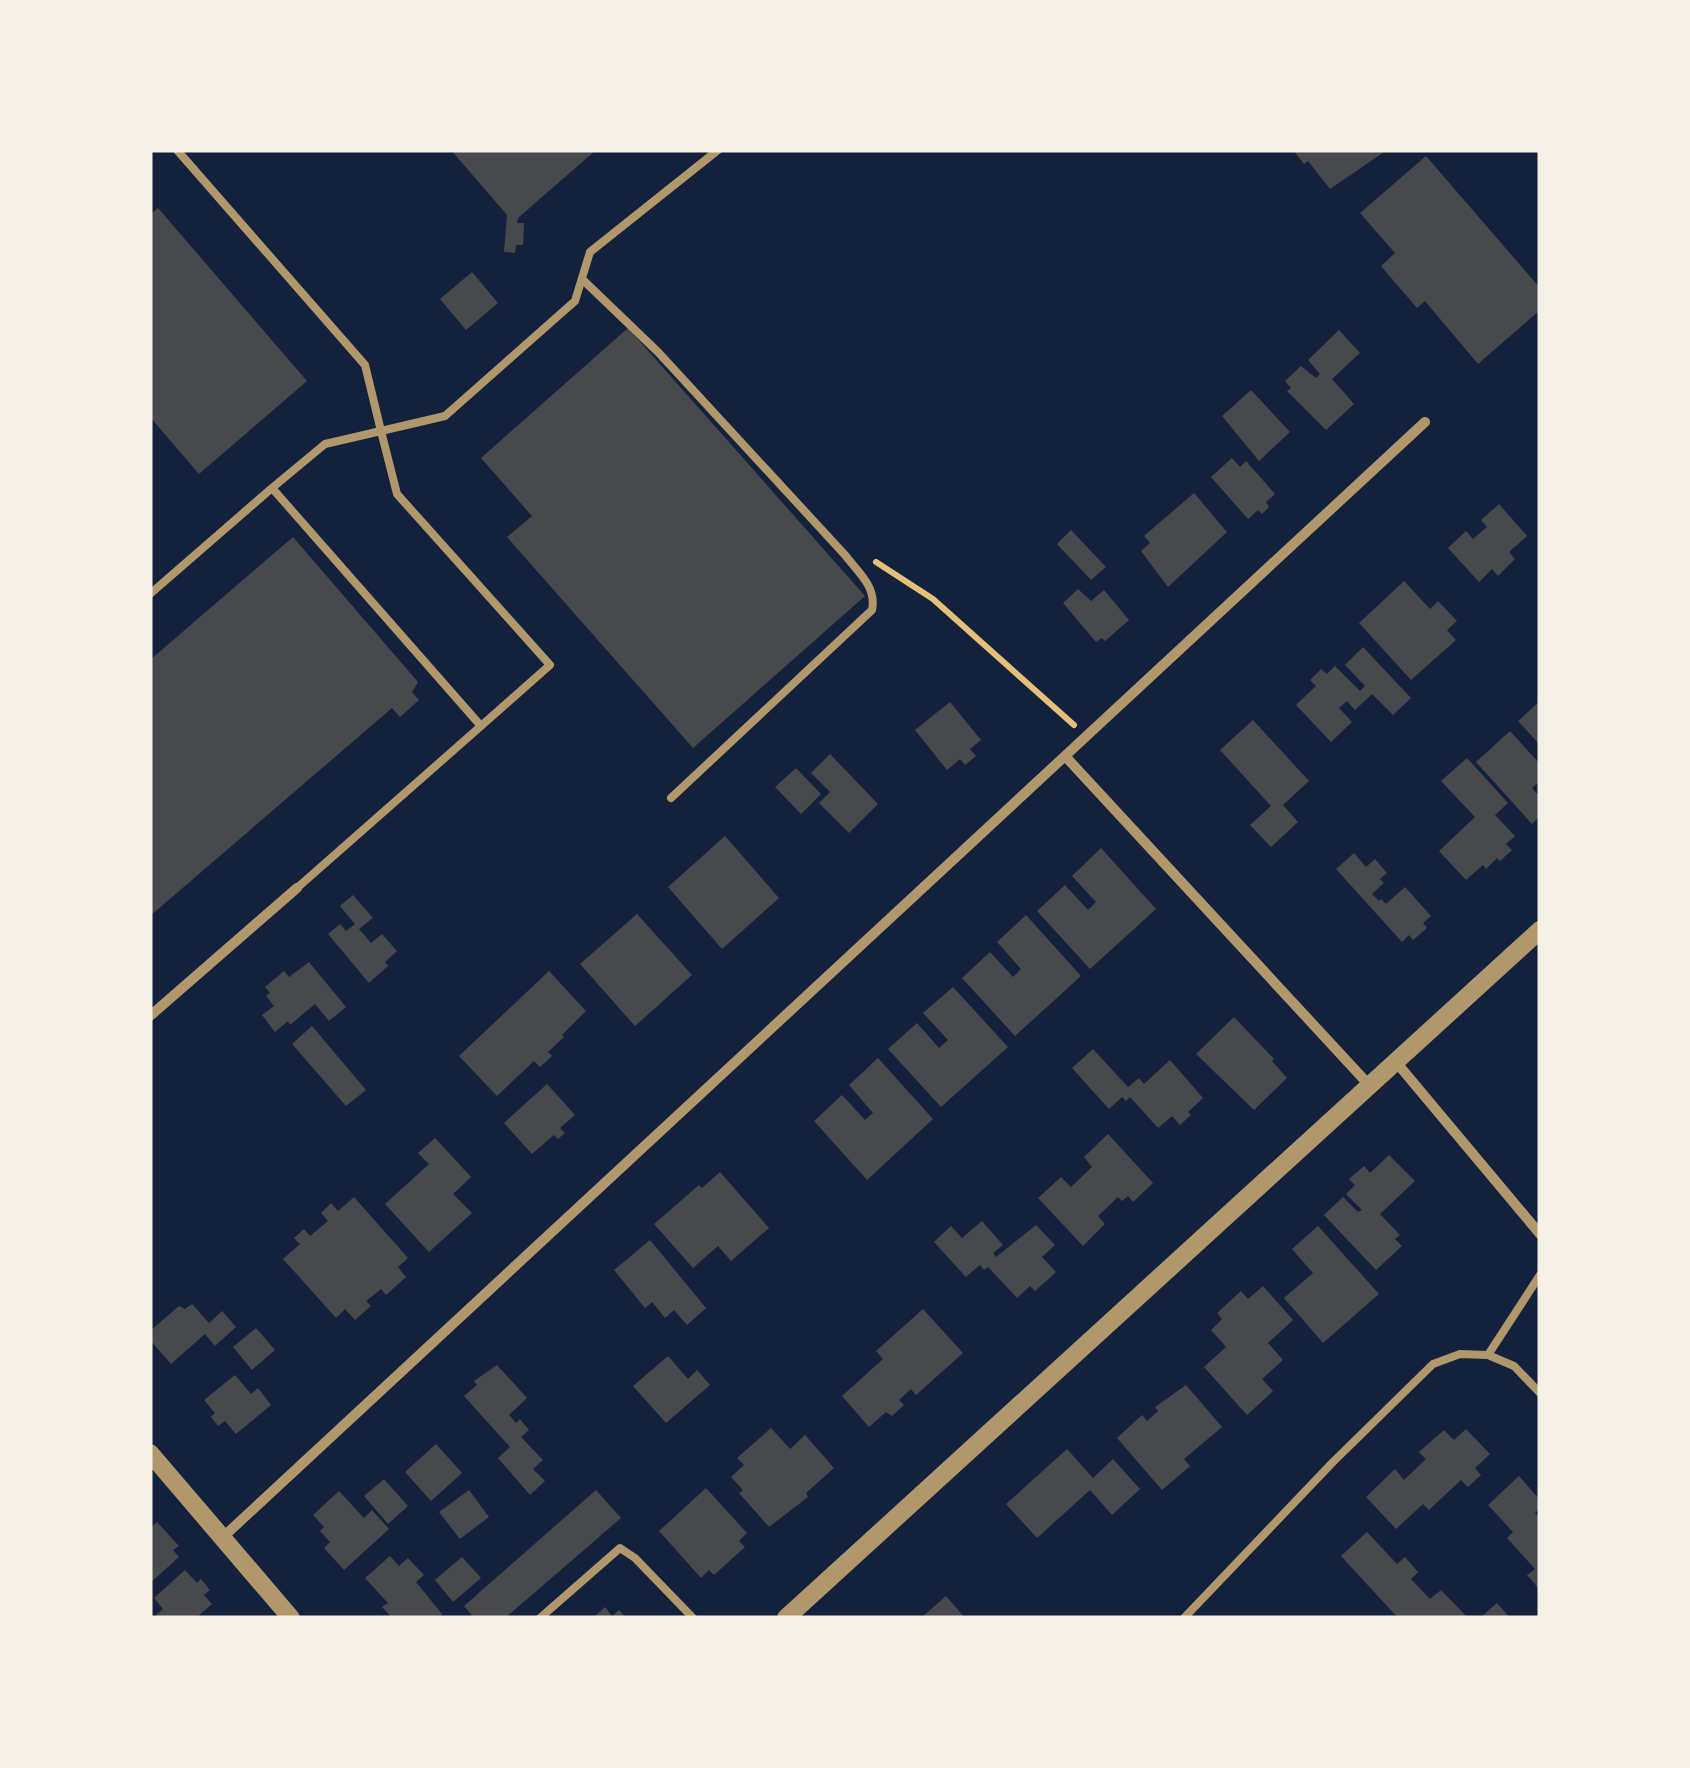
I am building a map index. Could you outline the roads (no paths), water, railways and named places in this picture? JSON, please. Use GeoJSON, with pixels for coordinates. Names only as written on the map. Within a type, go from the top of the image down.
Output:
{"type":"FeatureCollection","features":[{"type":"Feature","properties":{"kind":"street"},"geometry":{"type":"LineString","coordinates":[[222,1538],[1424,422]]}},
{"type":"Feature","properties":{"kind":"street"},"geometry":{"type":"LineString","coordinates":[[1065,756],[1370,1086]]}},
{"type":"Feature","properties":{"kind":"street"},"geometry":{"type":"LineString","coordinates":[[150,1016],[296,888]]}},
{"type":"Feature","properties":{"kind":"street"},"geometry":{"type":"LineString","coordinates":[[786,1618],[1540,930]]}},
{"type":"Feature","properties":{"kind":"street"},"geometry":{"type":"LineString","coordinates":[[1396,1062],[1540,1234]]}},
{"type":"Feature","properties":{"kind":"street"},"geometry":{"type":"LineString","coordinates":[[150,1453],[291,1618]]}},
{"type":"Feature","properties":{"kind":"lane"},"geometry":{"type":"LineString","coordinates":[[178,150],[365,365],[397,494],[550,665],[296,888]]}},
{"type":"Feature","properties":{"kind":"lane"},"geometry":{"type":"LineString","coordinates":[[150,594],[325,444],[446,416],[575,301],[590,252],[718,150]]}},
{"type":"Feature","properties":{"kind":"lane"},"geometry":{"type":"LineString","coordinates":[[582,279],[658,352],[844,555],[868,584],[874,598],[872,610],[671,798]]}},
{"type":"Feature","properties":{"kind":"lane"},"geometry":{"type":"LineString","coordinates":[[272,488],[481,726]]}},
{"type":"Feature","properties":{"kind":"lane"},"geometry":{"type":"LineString","coordinates":[[1488,1355],[1540,1275]]}},
{"type":"Feature","properties":{"kind":"lane"},"geometry":{"type":"LineString","coordinates":[[1184,1618],[1433,1364],[1460,1354],[1488,1355],[1514,1366],[1540,1393]]}},
{"type":"Feature","properties":{"kind":"lane"},"geometry":{"type":"LineString","coordinates":[[540,1618],[620,1548],[635,1558],[693,1618]]}}]}
